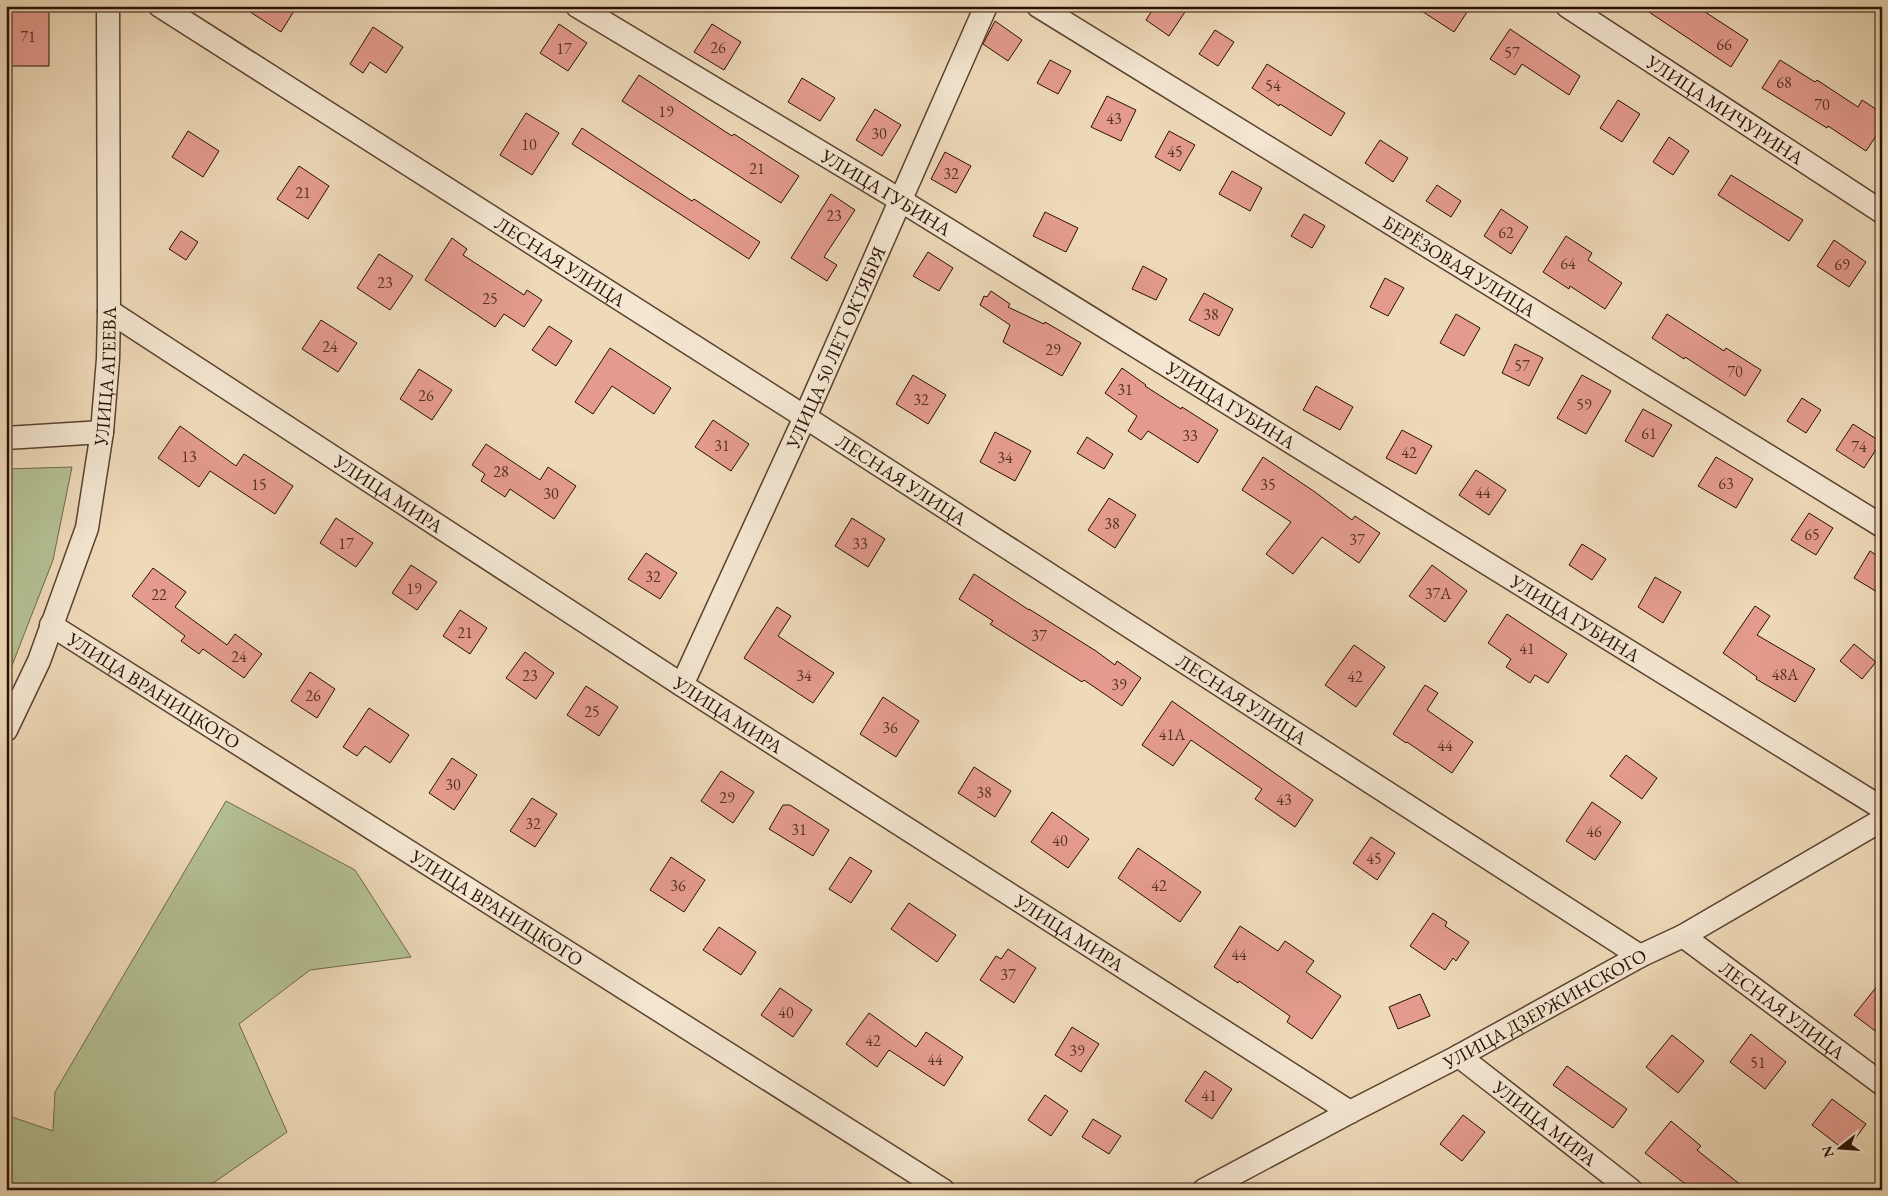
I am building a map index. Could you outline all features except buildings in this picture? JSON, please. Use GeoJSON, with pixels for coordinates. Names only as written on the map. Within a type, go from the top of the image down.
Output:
{"type":"FeatureCollection","features":[{"type":"Feature","properties":{"kind":"street","name":"УЛИЦА АГЕЕВА"},"geometry":{"type":"LineString","coordinates":[[6,730],[39,661],[87,528],[102,432],[108,359],[109,311],[108,6]]}},
{"type":"Feature","properties":{"kind":"street","name":"ЛЕСНАЯ УЛИЦА"},"geometry":{"type":"LineString","coordinates":[[160,6],[805,416],[1640,956]]}},
{"type":"Feature","properties":{"kind":"street","name":"УЛИЦА ГУБИНА"},"geometry":{"type":"LineString","coordinates":[[577,6],[900,200],[1882,808]]}},
{"type":"Feature","properties":{"kind":"street","name":"УЛИЦА 50 ЛЕТ ОКТЯБРЯ"},"geometry":{"type":"LineString","coordinates":[[682,686],[805,416],[986,6]]}},
{"type":"Feature","properties":{"kind":"street","name":"БЕРЁЗОВАЯ УЛИЦА"},"geometry":{"type":"LineString","coordinates":[[1038,6],[1882,526]]}},
{"type":"Feature","properties":{"kind":"street","name":"УЛИЦА МИЧУРИНА"},"geometry":{"type":"LineString","coordinates":[[1567,6],[1882,212]]}},
{"type":"Feature","properties":{"kind":"street","name":"УЛИЦА МИРА"},"geometry":{"type":"LineString","coordinates":[[109,311],[682,686],[1350,1112]]}},
{"type":"Feature","properties":{"kind":"street"},"geometry":{"type":"LineString","coordinates":[[6,438],[102,432]]}},
{"type":"Feature","properties":{"kind":"street","name":"УЛИЦА ВРАНИЦКОГО"},"geometry":{"type":"LineString","coordinates":[[52,625],[943,1190]]}},
{"type":"Feature","properties":{"kind":"street","name":"УЛИЦА ДЗЕРЖИНСКОГО"},"geometry":{"type":"LineString","coordinates":[[1204,1190],[1459,1056],[1640,956],[1683,936],[1882,820]]}},
{"type":"Feature","properties":{"kind":"street","name":"ЛЕСНАЯ УЛИЦА"},"geometry":{"type":"LineString","coordinates":[[1683,936],[1882,1084]]}},
{"type":"Feature","properties":{"kind":"street","name":"УЛИЦА МИРА"},"geometry":{"type":"LineString","coordinates":[[1459,1056],[1631,1190]]}},
{"type":"Feature","properties":{"kind":"green space"},"geometry":{"type":"Polygon","coordinates":[[[72,467],[53,560],[6,681],[6,469],[72,467]]]}},
{"type":"Feature","properties":{"kind":"green space"},"geometry":{"type":"Polygon","coordinates":[[[226,801],[355,870],[411,957],[310,970],[239,1024],[287,1132],[203,1190],[6,1190],[6,1115],[53,1131],[55,1092],[226,801]]]}}]}
